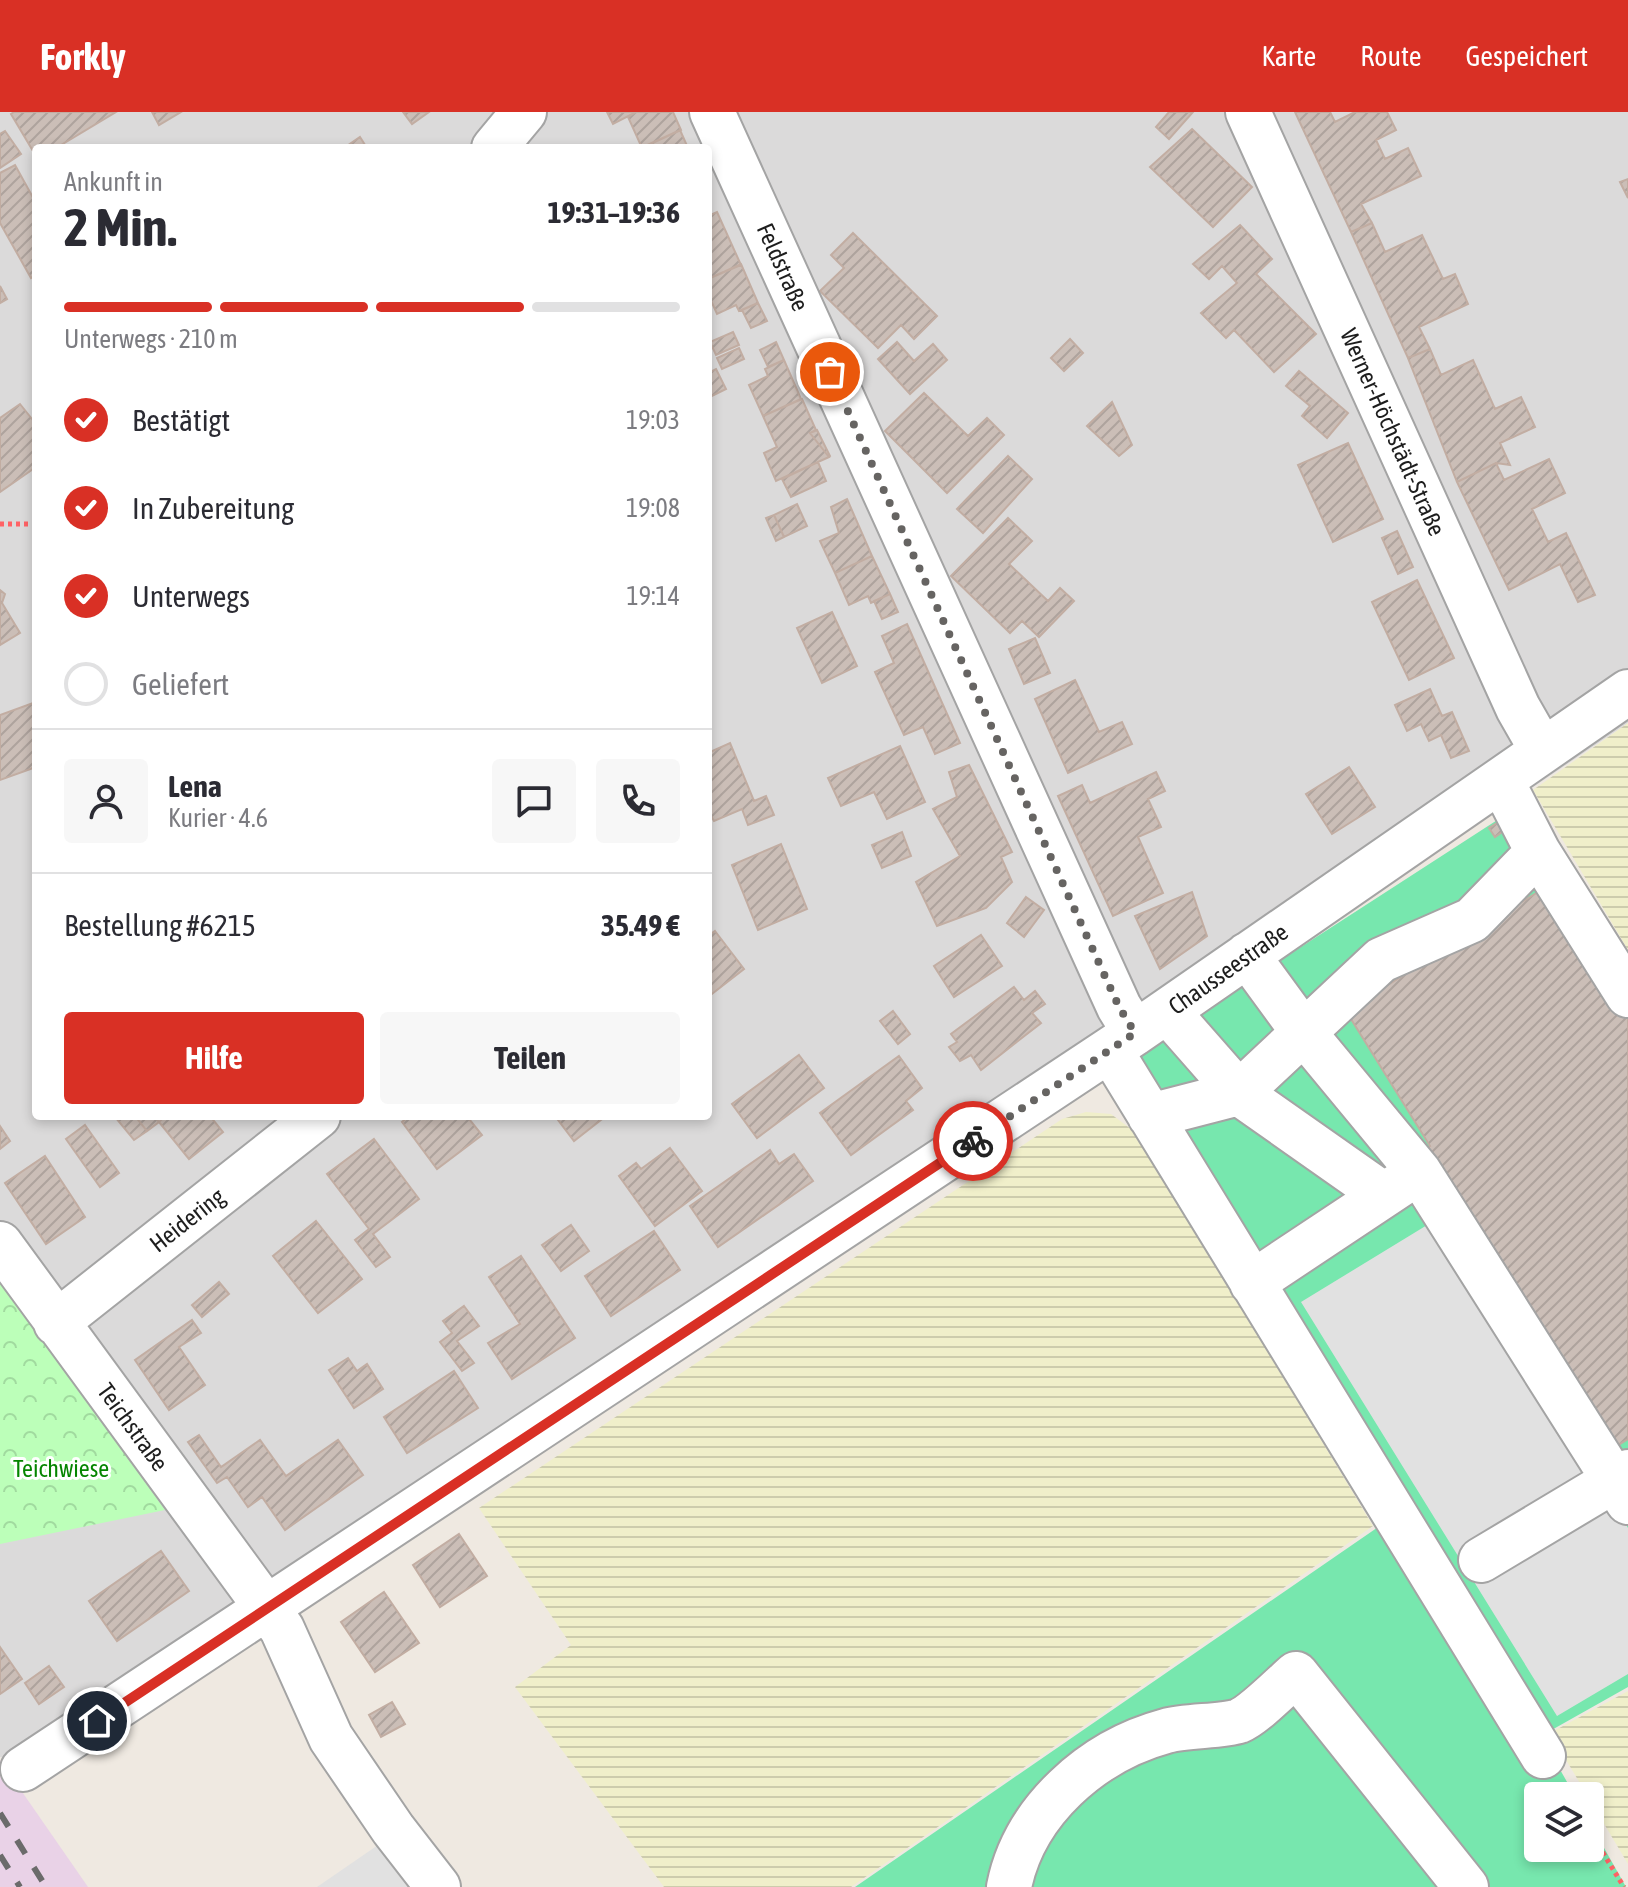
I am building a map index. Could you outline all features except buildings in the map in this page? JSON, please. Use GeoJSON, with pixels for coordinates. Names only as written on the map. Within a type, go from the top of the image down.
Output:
{"type":"FeatureCollection","features":[{"type":"Feature","properties":{"kind":"street"},"geometry":{"type":"LineString","coordinates":[[497,144],[524,112]]}},
{"type":"Feature","properties":{"kind":"street","name":"Feldstraße"},"geometry":{"type":"LineString","coordinates":[[712,112],[1119,1007],[1137,1031]]}},
{"type":"Feature","properties":{"kind":"street","name":"Werner-Höchstädt-Straße"},"geometry":{"type":"LineString","coordinates":[[1248,112],[1518,708],[1542,750]]}},
{"type":"Feature","properties":{"kind":"street","name":"Chausseestraße"},"geometry":{"type":"LineString","coordinates":[[23,1769],[1137,1031],[1628,692]]}},
{"type":"Feature","properties":{"kind":"street"},"geometry":{"type":"LineString","coordinates":[[1501,780],[1538,852],[1628,995]]}},
{"type":"Feature","properties":{"kind":"street"},"geometry":{"type":"LineString","coordinates":[[1150,1116],[1239,1093],[1381,960],[1472,920],[1538,852]]}},
{"type":"Feature","properties":{"kind":"street"},"geometry":{"type":"LineString","coordinates":[[1247,955],[1304,1033],[1402,1184],[1472,1251],[1571,1415],[1624,1485],[1481,1560]]}},
{"type":"Feature","properties":{"kind":"street"},"geometry":{"type":"LineString","coordinates":[[1137,1031],[1239,1093],[1402,1184]]}},
{"type":"Feature","properties":{"kind":"street"},"geometry":{"type":"LineString","coordinates":[[1137,1031],[1150,1116],[1543,1756]]}},
{"type":"Feature","properties":{"kind":"street","name":"Heidering"},"geometry":{"type":"LineString","coordinates":[[56,1323],[313,1120]]}},
{"type":"Feature","properties":{"kind":"street"},"geometry":{"type":"LineString","coordinates":[[1252,1283],[1402,1184]]}},
{"type":"Feature","properties":{"kind":"street","name":"Teichstraße"},"geometry":{"type":"LineString","coordinates":[[0,1244],[282,1629],[331,1738],[393,1829],[438,1887]]}},
{"type":"Feature","properties":{"kind":"street"},"geometry":{"type":"LineString","coordinates":[[1009,1887],[1014,1862],[1041,1814],[1077,1777],[1115,1751],[1164,1731],[1239,1721],[1296,1674],[1466,1887]]}},
{"type":"Feature","properties":{"kind":"path"},"geometry":{"type":"LineString","coordinates":[[0,524],[32,524]]}},
{"type":"Feature","properties":{"kind":"path"},"geometry":{"type":"LineString","coordinates":[[1604,1855],[1624,1887]]}},
{"type":"Feature","properties":{"kind":"shaded area"},"geometry":{"type":"Polygon","coordinates":[[[0,112],[1628,112],[1628,723],[1167,1034],[41,1766],[0,1757],[0,112]]]}},
{"type":"Feature","properties":{"kind":"shaded area"},"geometry":{"type":"Polygon","coordinates":[[[1437,1219],[1628,1528],[1628,1674],[1557,1716],[1301,1302],[1437,1219]]]}},
{"type":"Feature","properties":{"kind":"shaded area"},"geometry":{"type":"Polygon","coordinates":[[[0,1760],[88,1887],[0,1887],[0,1760]]]}},
{"type":"Feature","properties":{"kind":"shaded area"},"geometry":{"type":"Polygon","coordinates":[[[381,1843],[417,1887],[317,1887],[381,1843]]]}},
{"type":"Feature","properties":{"kind":"green space"},"geometry":{"type":"Polygon","coordinates":[[[1628,723],[1628,950],[1533,790],[1628,723]]]}},
{"type":"Feature","properties":{"kind":"green space"},"geometry":{"type":"Polygon","coordinates":[[[1522,804],[1628,976],[1628,1687],[1541,1736],[1567,1782],[1524,1782],[1524,1862],[1604,1862],[1604,1848],[1626,1887],[855,1887],[1400,1512],[1137,1053],[1522,804]]]}},
{"type":"Feature","properties":{"kind":"green space"},"geometry":{"type":"Polygon","coordinates":[[[1086,1112],[1111,1114],[1135,1132],[1373,1526],[851,1887],[664,1887],[515,1687],[571,1645],[479,1508],[1062,1119],[1086,1112]]]}},
{"type":"Feature","properties":{"kind":"green space","name":"Teichwiese"},"geometry":{"type":"Polygon","coordinates":[[[0,1278],[165,1510],[0,1544],[0,1278]]]}},
{"type":"Feature","properties":{"kind":"green space"},"geometry":{"type":"Polygon","coordinates":[[[1628,1691],[1628,1864],[1604,1824],[1604,1782],[1579,1782],[1550,1733],[1628,1691]]]}},
{"type":"Feature","properties":{"kind":"railway"},"geometry":{"type":"LineString","coordinates":[[0,1813],[46,1887]]}},
{"type":"Feature","properties":{"kind":"railway"},"geometry":{"type":"LineString","coordinates":[[0,1855],[20,1887]]}},
{"type":"Feature","properties":{"kind":"way so far"},"geometry":{"type":"LineString","coordinates":[[830,372],[1119,1007],[1135,1033],[973,1141]]}},
{"type":"Feature","properties":{"kind":"route"},"geometry":{"type":"LineString","coordinates":[[97,1721],[973,1141]]}}]}
